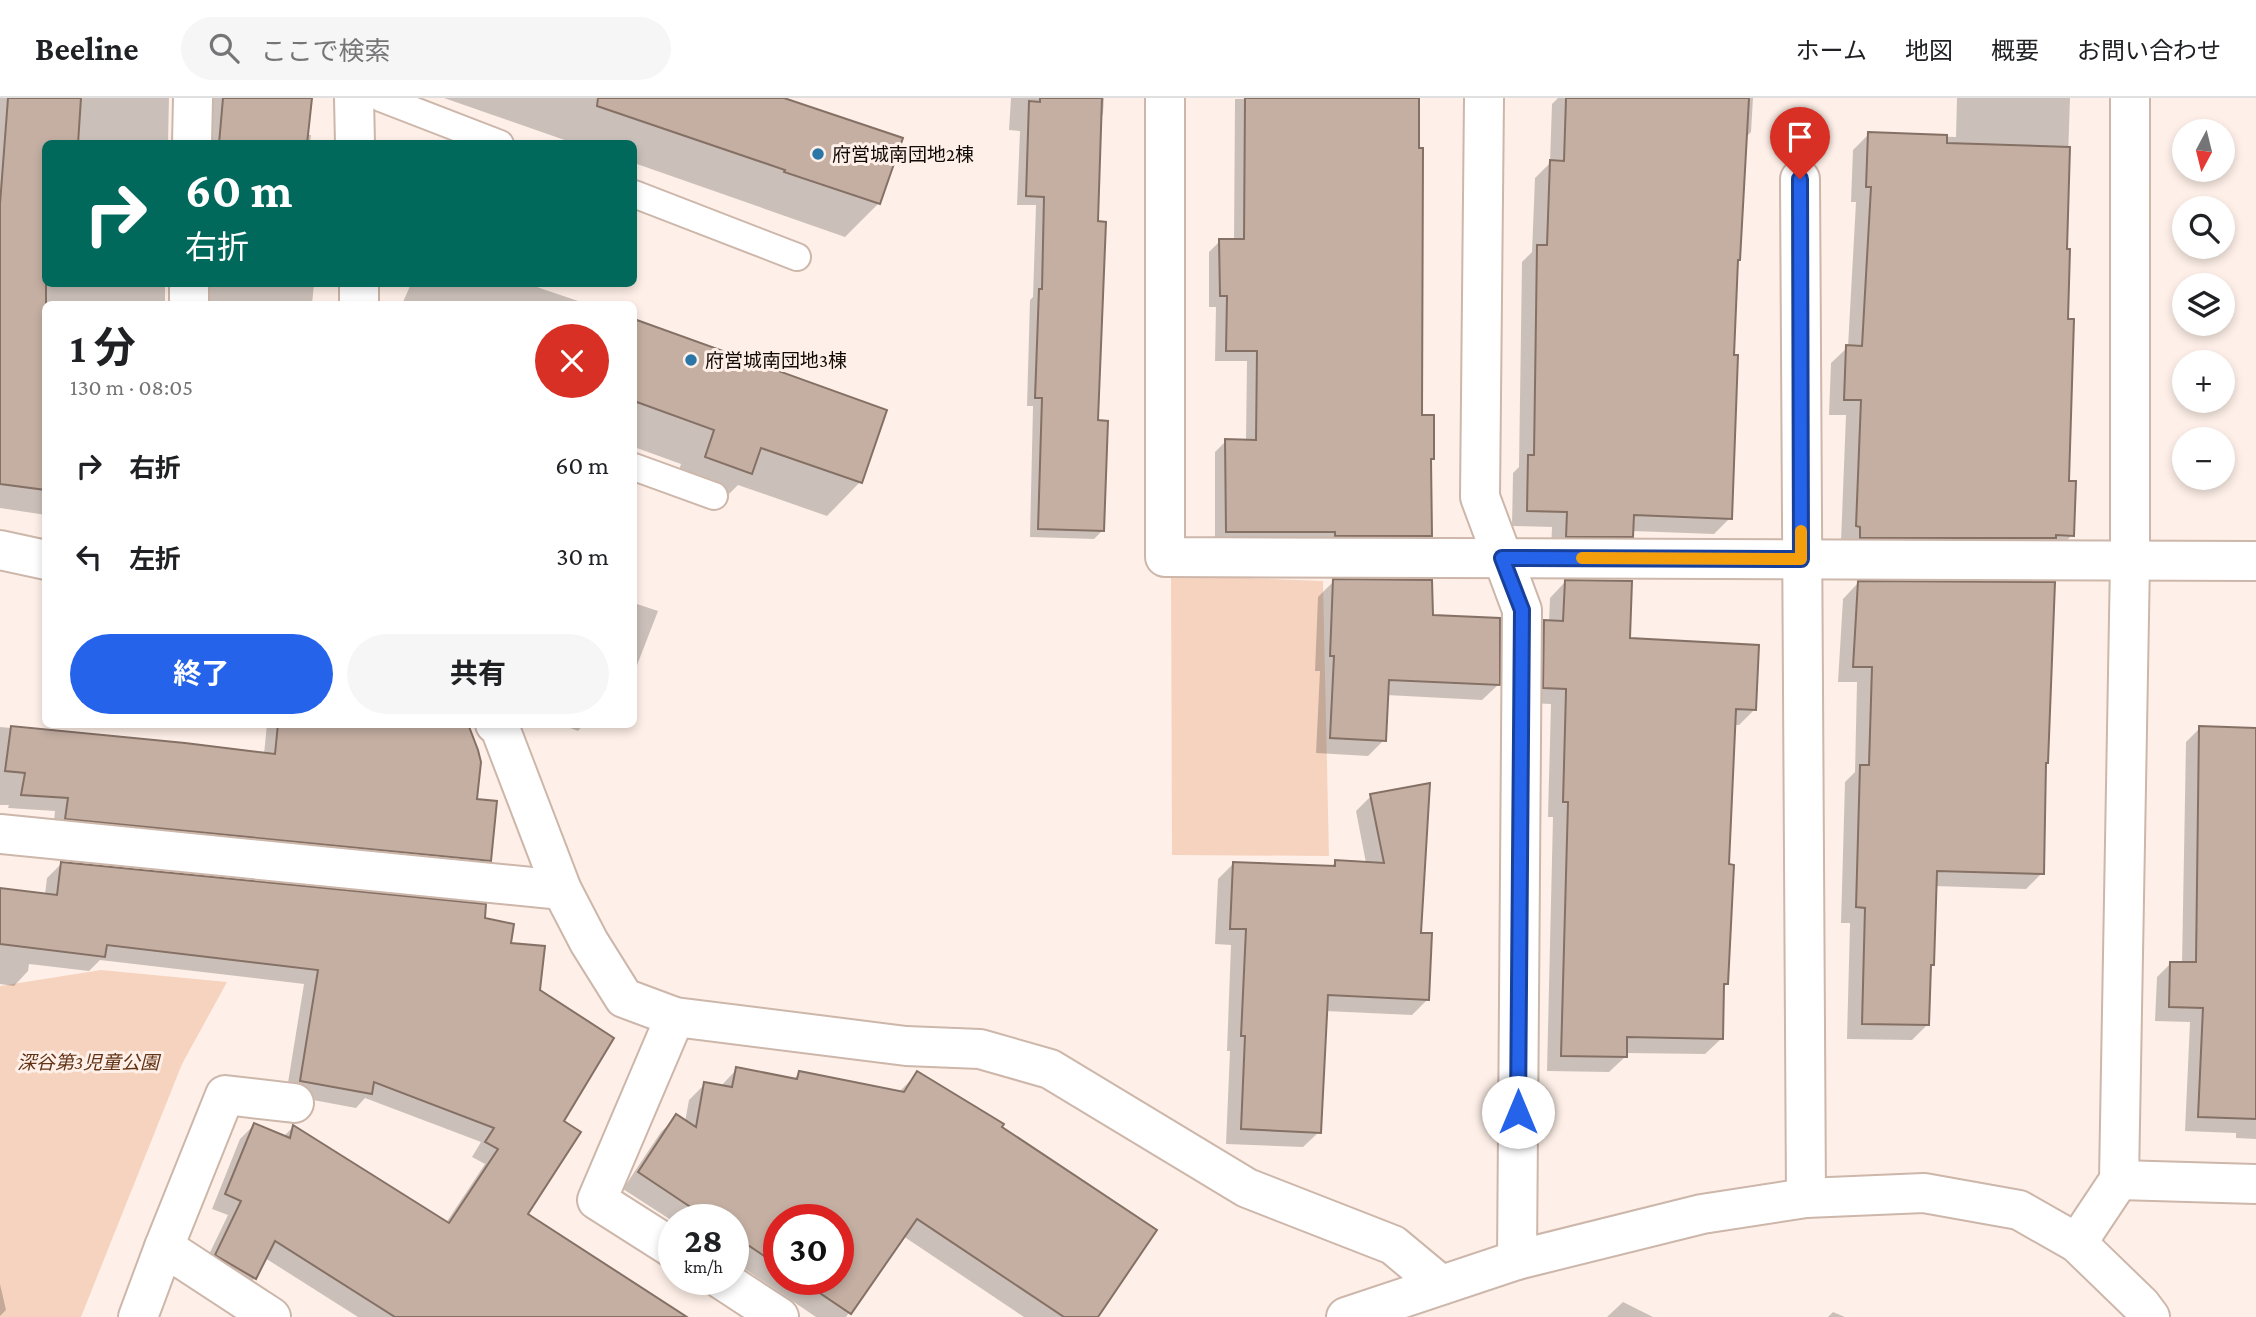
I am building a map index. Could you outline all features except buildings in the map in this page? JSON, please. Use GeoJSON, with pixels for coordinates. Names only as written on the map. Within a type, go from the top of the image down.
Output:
{"type":"FeatureCollection","features":[{"type":"Feature","properties":{"kind":"street"},"geometry":{"type":"LineString","coordinates":[[192,140],[193,98]]}},
{"type":"Feature","properties":{"kind":"street"},"geometry":{"type":"LineString","coordinates":[[354,98],[355,140]]}},
{"type":"Feature","properties":{"kind":"street"},"geometry":{"type":"LineString","coordinates":[[1165,98],[1165,557],[2256,561]]}},
{"type":"Feature","properties":{"kind":"street"},"geometry":{"type":"LineString","coordinates":[[1484,98],[1480,498],[1522,610],[1517,1260]]}},
{"type":"Feature","properties":{"kind":"street"},"geometry":{"type":"LineString","coordinates":[[2077,1243],[2119,1180],[2130,561],[2130,98]]}},
{"type":"Feature","properties":{"kind":"street"},"geometry":{"type":"LineString","coordinates":[[1800,179],[1806,1198]]}},
{"type":"Feature","properties":{"kind":"street"},"geometry":{"type":"LineString","coordinates":[[0,550],[42,559]]}},
{"type":"Feature","properties":{"kind":"street"},"geometry":{"type":"LineString","coordinates":[[500,728],[562,890],[589,942],[624,998],[675,1017],[906,1046],[980,1049],[1050,1069],[1247,1188],[1393,1245],[1441,1285]]}},
{"type":"Feature","properties":{"kind":"street"},"geometry":{"type":"LineString","coordinates":[[0,834],[562,890]]}},
{"type":"Feature","properties":{"kind":"street"},"geometry":{"type":"LineString","coordinates":[[658,1239],[597,1200],[675,1017]]}},
{"type":"Feature","properties":{"kind":"street"},"geometry":{"type":"LineString","coordinates":[[138,1317],[225,1095],[294,1103]]}},
{"type":"Feature","properties":{"kind":"street"},"geometry":{"type":"LineString","coordinates":[[2119,1180],[2256,1184]]}},
{"type":"Feature","properties":{"kind":"street"},"geometry":{"type":"LineString","coordinates":[[1346,1317],[1517,1260],[1702,1214],[1806,1198],[1924,1193],[2019,1210],[2077,1243],[2150,1317]]}},
{"type":"Feature","properties":{"kind":"street"},"geometry":{"type":"LineString","coordinates":[[164,1248],[271,1317]]}},
{"type":"Feature","properties":{"kind":"street"},"geometry":{"type":"LineString","coordinates":[[745,1295],[779,1317]]}},
{"type":"Feature","properties":{"kind":"lane"},"geometry":{"type":"LineString","coordinates":[[381,98],[490,140]]}},
{"type":"Feature","properties":{"kind":"lane"},"geometry":{"type":"LineString","coordinates":[[637,195],[797,257]]}},
{"type":"Feature","properties":{"kind":"lane"},"geometry":{"type":"LineString","coordinates":[[637,468],[714,496]]}},
{"type":"Feature","properties":{"kind":"green space"},"geometry":{"type":"Polygon","coordinates":[[[1171,575],[1323,581],[1329,856],[1172,855],[1171,575]]]}},
{"type":"Feature","properties":{"kind":"green space","name":"深谷第3児童公園"},"geometry":{"type":"Polygon","coordinates":[[[101,970],[227,982],[182,1064],[81,1317],[0,1317],[0,986],[101,970]]]}},
{"type":"Feature","properties":{"kind":"slow traffic"},"geometry":{"type":"LineString","coordinates":[[1582,558],[1801,559],[1801,531]]}},
{"type":"Feature","properties":{"kind":"place","name":"府営城南団地2棟"},"geometry":{"type":"Point","coordinates":[818,154]}},
{"type":"Feature","properties":{"kind":"place","name":"府営城南団地3棟"},"geometry":{"type":"Point","coordinates":[691,360]}},
{"type":"Feature","properties":{"kind":"route"},"geometry":{"type":"LineString","coordinates":[[1518,1112],[1522,610],[1502,558],[1801,559],[1800,179]]}}]}
